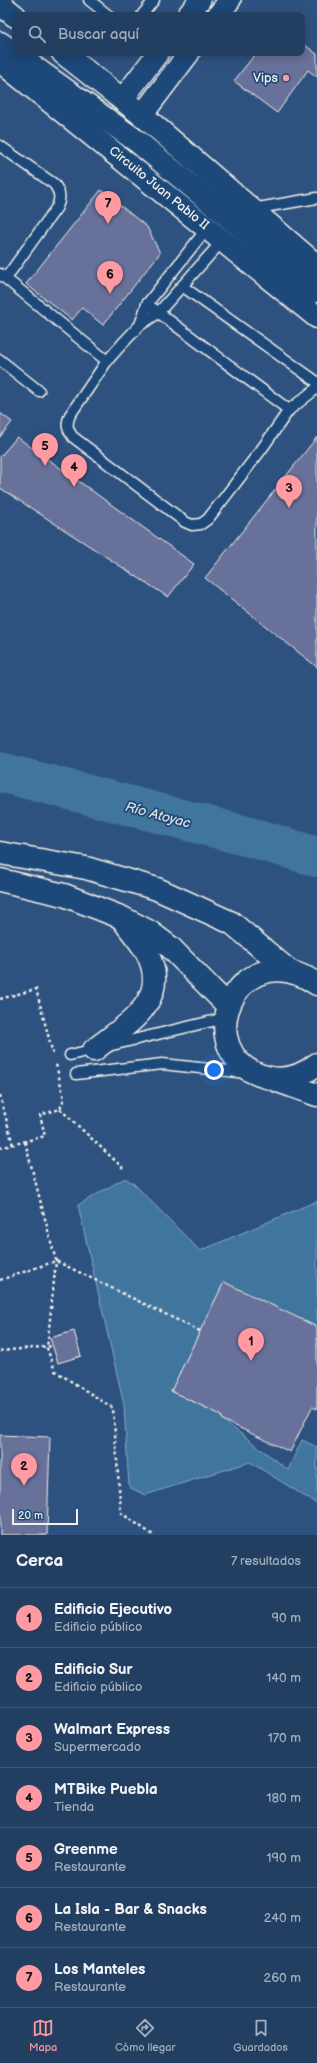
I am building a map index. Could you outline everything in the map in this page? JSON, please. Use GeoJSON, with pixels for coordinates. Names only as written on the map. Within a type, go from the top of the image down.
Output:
{"type":"FeatureCollection","features":[{"type":"Feature","properties":{"kind":"main road"},"geometry":{"type":"LineString","coordinates":[[0,43],[12,52]]}},
{"type":"Feature","properties":{"kind":"main road"},"geometry":{"type":"LineString","coordinates":[[18,56],[138,142],[317,291]]}},
{"type":"Feature","properties":{"kind":"main road"},"geometry":{"type":"LineString","coordinates":[[67,56],[142,115],[317,266]]}},
{"type":"Feature","properties":{"kind":"main road","name":"Circuito Juan Pablo II"},"geometry":{"type":"LineString","coordinates":[[0,61],[215,233],[317,317]]}},
{"type":"Feature","properties":{"kind":"main road"},"geometry":{"type":"LineString","coordinates":[[0,853],[86,868],[157,888],[232,923],[289,970],[305,976],[317,984]]}},
{"type":"Feature","properties":{"kind":"main road"},"geometry":{"type":"LineString","coordinates":[[0,880],[64,895],[123,918],[150,932],[170,948],[227,1012]]}},
{"type":"Feature","properties":{"kind":"main road"},"geometry":{"type":"LineString","coordinates":[[94,1050],[137,1017],[152,994],[155,978],[152,964],[146,951],[123,918]]}},
{"type":"Feature","properties":{"kind":"main road"},"geometry":{"type":"LineString","coordinates":[[289,970],[264,972],[253,977],[242,985],[234,994],[227,1012],[226,1035],[232,1052],[243,1066],[266,1077],[317,1095]]}},
{"type":"Feature","properties":{"kind":"main road"},"geometry":{"type":"LineString","coordinates":[[266,1077],[291,1078],[308,1072],[317,1064]]}},
{"type":"Feature","properties":{"kind":"street"},"geometry":{"type":"LineString","coordinates":[[190,12],[200,0]]}},
{"type":"Feature","properties":{"kind":"street"},"geometry":{"type":"LineString","coordinates":[[220,12],[230,0]]}},
{"type":"Feature","properties":{"kind":"street"},"geometry":{"type":"LineString","coordinates":[[122,100],[156,56]]}},
{"type":"Feature","properties":{"kind":"street"},"geometry":{"type":"LineString","coordinates":[[142,115],[187,56]]}},
{"type":"Feature","properties":{"kind":"lane"},"geometry":{"type":"LineString","coordinates":[[89,0],[104,12]]}},
{"type":"Feature","properties":{"kind":"lane"},"geometry":{"type":"LineString","coordinates":[[144,12],[154,0]]}},
{"type":"Feature","properties":{"kind":"lane"},"geometry":{"type":"LineString","coordinates":[[0,146],[54,184],[59,191],[60,199],[57,207],[3,276],[107,362]]}},
{"type":"Feature","properties":{"kind":"lane"},"geometry":{"type":"LineString","coordinates":[[252,209],[317,198]]}},
{"type":"Feature","properties":{"kind":"lane"},"geometry":{"type":"LineString","coordinates":[[215,233],[182,286],[158,313],[140,325],[107,362],[70,415],[67,422],[68,431],[73,437],[179,518],[192,525],[201,524],[208,519],[261,450],[289,410],[317,388]]}},
{"type":"Feature","properties":{"kind":"lane"},"geometry":{"type":"LineString","coordinates":[[140,325],[147,304],[215,233]]}},
{"type":"Feature","properties":{"kind":"lane"},"geometry":{"type":"LineString","coordinates":[[182,286],[317,382]]}},
{"type":"Feature","properties":{"kind":"lane"},"geometry":{"type":"LineString","coordinates":[[147,304],[289,410]]}},
{"type":"Feature","properties":{"kind":"lane"},"geometry":{"type":"LineString","coordinates":[[0,360],[39,391]]}},
{"type":"Feature","properties":{"kind":"lane"},"geometry":{"type":"LineString","coordinates":[[70,1055],[94,1050],[227,1012]]}},
{"type":"Feature","properties":{"kind":"lane"},"geometry":{"type":"LineString","coordinates":[[76,1074],[162,1064],[209,1068],[266,1077]]}},
{"type":"Feature","properties":{"kind":"path"},"geometry":{"type":"LineString","coordinates":[[0,999],[36,989],[53,1055]]}},
{"type":"Feature","properties":{"kind":"path"},"geometry":{"type":"LineString","coordinates":[[55,1062],[64,1099],[60,1109]]}},
{"type":"Feature","properties":{"kind":"path"},"geometry":{"type":"LineString","coordinates":[[0,1095],[13,1145]]}},
{"type":"Feature","properties":{"kind":"path"},"geometry":{"type":"LineString","coordinates":[[0,1148],[45,1136],[40,1115],[60,1109]]}},
{"type":"Feature","properties":{"kind":"path"},"geometry":{"type":"LineString","coordinates":[[60,1109],[123,1168]]}},
{"type":"Feature","properties":{"kind":"path"},"geometry":{"type":"LineString","coordinates":[[25,1142],[56,1261],[47,1348],[55,1371],[113,1408],[121,1513],[153,1535]]}},
{"type":"Feature","properties":{"kind":"path"},"geometry":{"type":"LineString","coordinates":[[0,1280],[56,1261],[200,1331]]}},
{"type":"Feature","properties":{"kind":"path"},"geometry":{"type":"LineString","coordinates":[[0,1351],[47,1348],[53,1346]]}},
{"type":"Feature","properties":{"kind":"water"},"geometry":{"type":"Polygon","coordinates":[[[125,1178],[133,1183],[200,1251],[317,1201],[317,1358],[212,1307],[171,1391],[221,1415],[223,1420],[288,1470],[302,1440],[317,1447],[317,1504],[250,1462],[145,1495],[129,1487],[124,1405],[78,1205],[125,1178]]]}},
{"type":"Feature","properties":{"kind":"building"},"geometry":{"type":"Polygon","coordinates":[[[305,45],[317,54],[317,77],[308,70],[277,113],[234,81],[254,56],[305,56],[305,45]]]}},
{"type":"Feature","properties":{"kind":"building"},"geometry":{"type":"Polygon","coordinates":[[[101,190],[147,227],[160,253],[103,325],[82,308],[72,320],[26,284],[101,190]]]}},
{"type":"Feature","properties":{"kind":"building"},"geometry":{"type":"Polygon","coordinates":[[[0,413],[12,422],[0,437],[0,413]]]}},
{"type":"Feature","properties":{"kind":"building"},"geometry":{"type":"Polygon","coordinates":[[[17,437],[194,564],[168,597],[0,488],[0,457],[17,437]]]}},
{"type":"Feature","properties":{"kind":"building"},"geometry":{"type":"Polygon","coordinates":[[[317,437],[317,667],[205,578],[317,437]]]}},
{"type":"Feature","properties":{"kind":"building"},"geometry":{"type":"Polygon","coordinates":[[[224,1282],[317,1327],[317,1409],[312,1407],[290,1452],[223,1420],[221,1415],[171,1391],[224,1282]]]}},
{"type":"Feature","properties":{"kind":"building"},"geometry":{"type":"Polygon","coordinates":[[[74,1331],[81,1356],[58,1363],[50,1338],[74,1331]]]}},
{"type":"Feature","properties":{"kind":"building"},"geometry":{"type":"Polygon","coordinates":[[[0,1435],[50,1437],[47,1535],[0,1535],[0,1435]]]}},
{"type":"Feature","properties":{"kind":"waterway","name":"Río Atoyac"},"geometry":{"type":"LineString","coordinates":[[0,772],[257,839],[317,857]]}},
{"type":"Feature","properties":{"kind":"place","name":"Vips"},"geometry":{"type":"Point","coordinates":[286,78]}},
{"type":"Feature","properties":{"kind":"place","name":"Los Manteles"},"geometry":{"type":"Point","coordinates":[108,224]}},
{"type":"Feature","properties":{"kind":"place","name":"La Isla - Bar & Snacks"},"geometry":{"type":"Point","coordinates":[110,294]}},
{"type":"Feature","properties":{"kind":"place","name":"Greenme"},"geometry":{"type":"Point","coordinates":[45,466]}},
{"type":"Feature","properties":{"kind":"place","name":"MTBike Puebla"},"geometry":{"type":"Point","coordinates":[74,487]}},
{"type":"Feature","properties":{"kind":"place","name":"Walmart Express"},"geometry":{"type":"Point","coordinates":[289,508]}},
{"type":"Feature","properties":{"kind":"place","name":"Edificio Ejecutivo"},"geometry":{"type":"Point","coordinates":[251,1361]}},
{"type":"Feature","properties":{"kind":"place","name":"Edificio Sur"},"geometry":{"type":"Point","coordinates":[24,1486]}}]}
